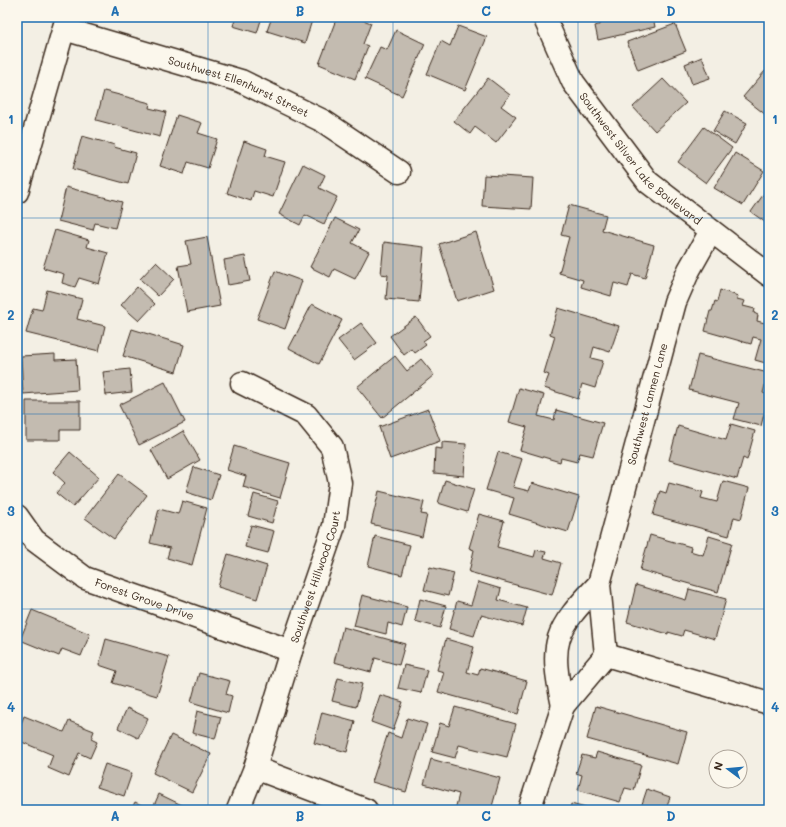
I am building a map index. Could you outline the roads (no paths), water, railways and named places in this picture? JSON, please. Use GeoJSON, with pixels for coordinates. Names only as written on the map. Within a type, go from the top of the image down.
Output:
{"type":"FeatureCollection","features":[{"type":"Feature","properties":{"kind":"street","name":"Southwest Silver Lake Boulevard"},"geometry":{"type":"LineString","coordinates":[[544,17],[573,82],[648,182],[769,275]]}},
{"type":"Feature","properties":{"kind":"street","name":"Southwest Ellenhurst Street"},"geometry":{"type":"LineString","coordinates":[[65,23],[241,81],[323,121],[399,172]]}},
{"type":"Feature","properties":{"kind":"street"},"geometry":{"type":"LineString","coordinates":[[17,192],[65,23]]}},
{"type":"Feature","properties":{"kind":"street","name":"Southwest Lannen Lane"},"geometry":{"type":"LineString","coordinates":[[529,810],[563,706],[606,655],[599,584],[675,302],[689,270],[711,231]]}},
{"type":"Feature","properties":{"kind":"street","name":"Southwest Hillwood Court"},"geometry":{"type":"LineString","coordinates":[[238,810],[255,768],[291,651],[334,526],[340,483],[332,447],[306,416],[242,383]]}},
{"type":"Feature","properties":{"kind":"street","name":"Forest Grove Drive"},"geometry":{"type":"LineString","coordinates":[[17,516],[34,540],[85,578],[291,651]]}},
{"type":"Feature","properties":{"kind":"street","name":"Southwest Lannen Lane"},"geometry":{"type":"LineString","coordinates":[[563,706],[556,672],[558,638],[574,610],[599,584]]}},
{"type":"Feature","properties":{"kind":"street"},"geometry":{"type":"LineString","coordinates":[[606,655],[769,704]]}},
{"type":"Feature","properties":{"kind":"street"},"geometry":{"type":"LineString","coordinates":[[255,768],[366,810]]}}]}
